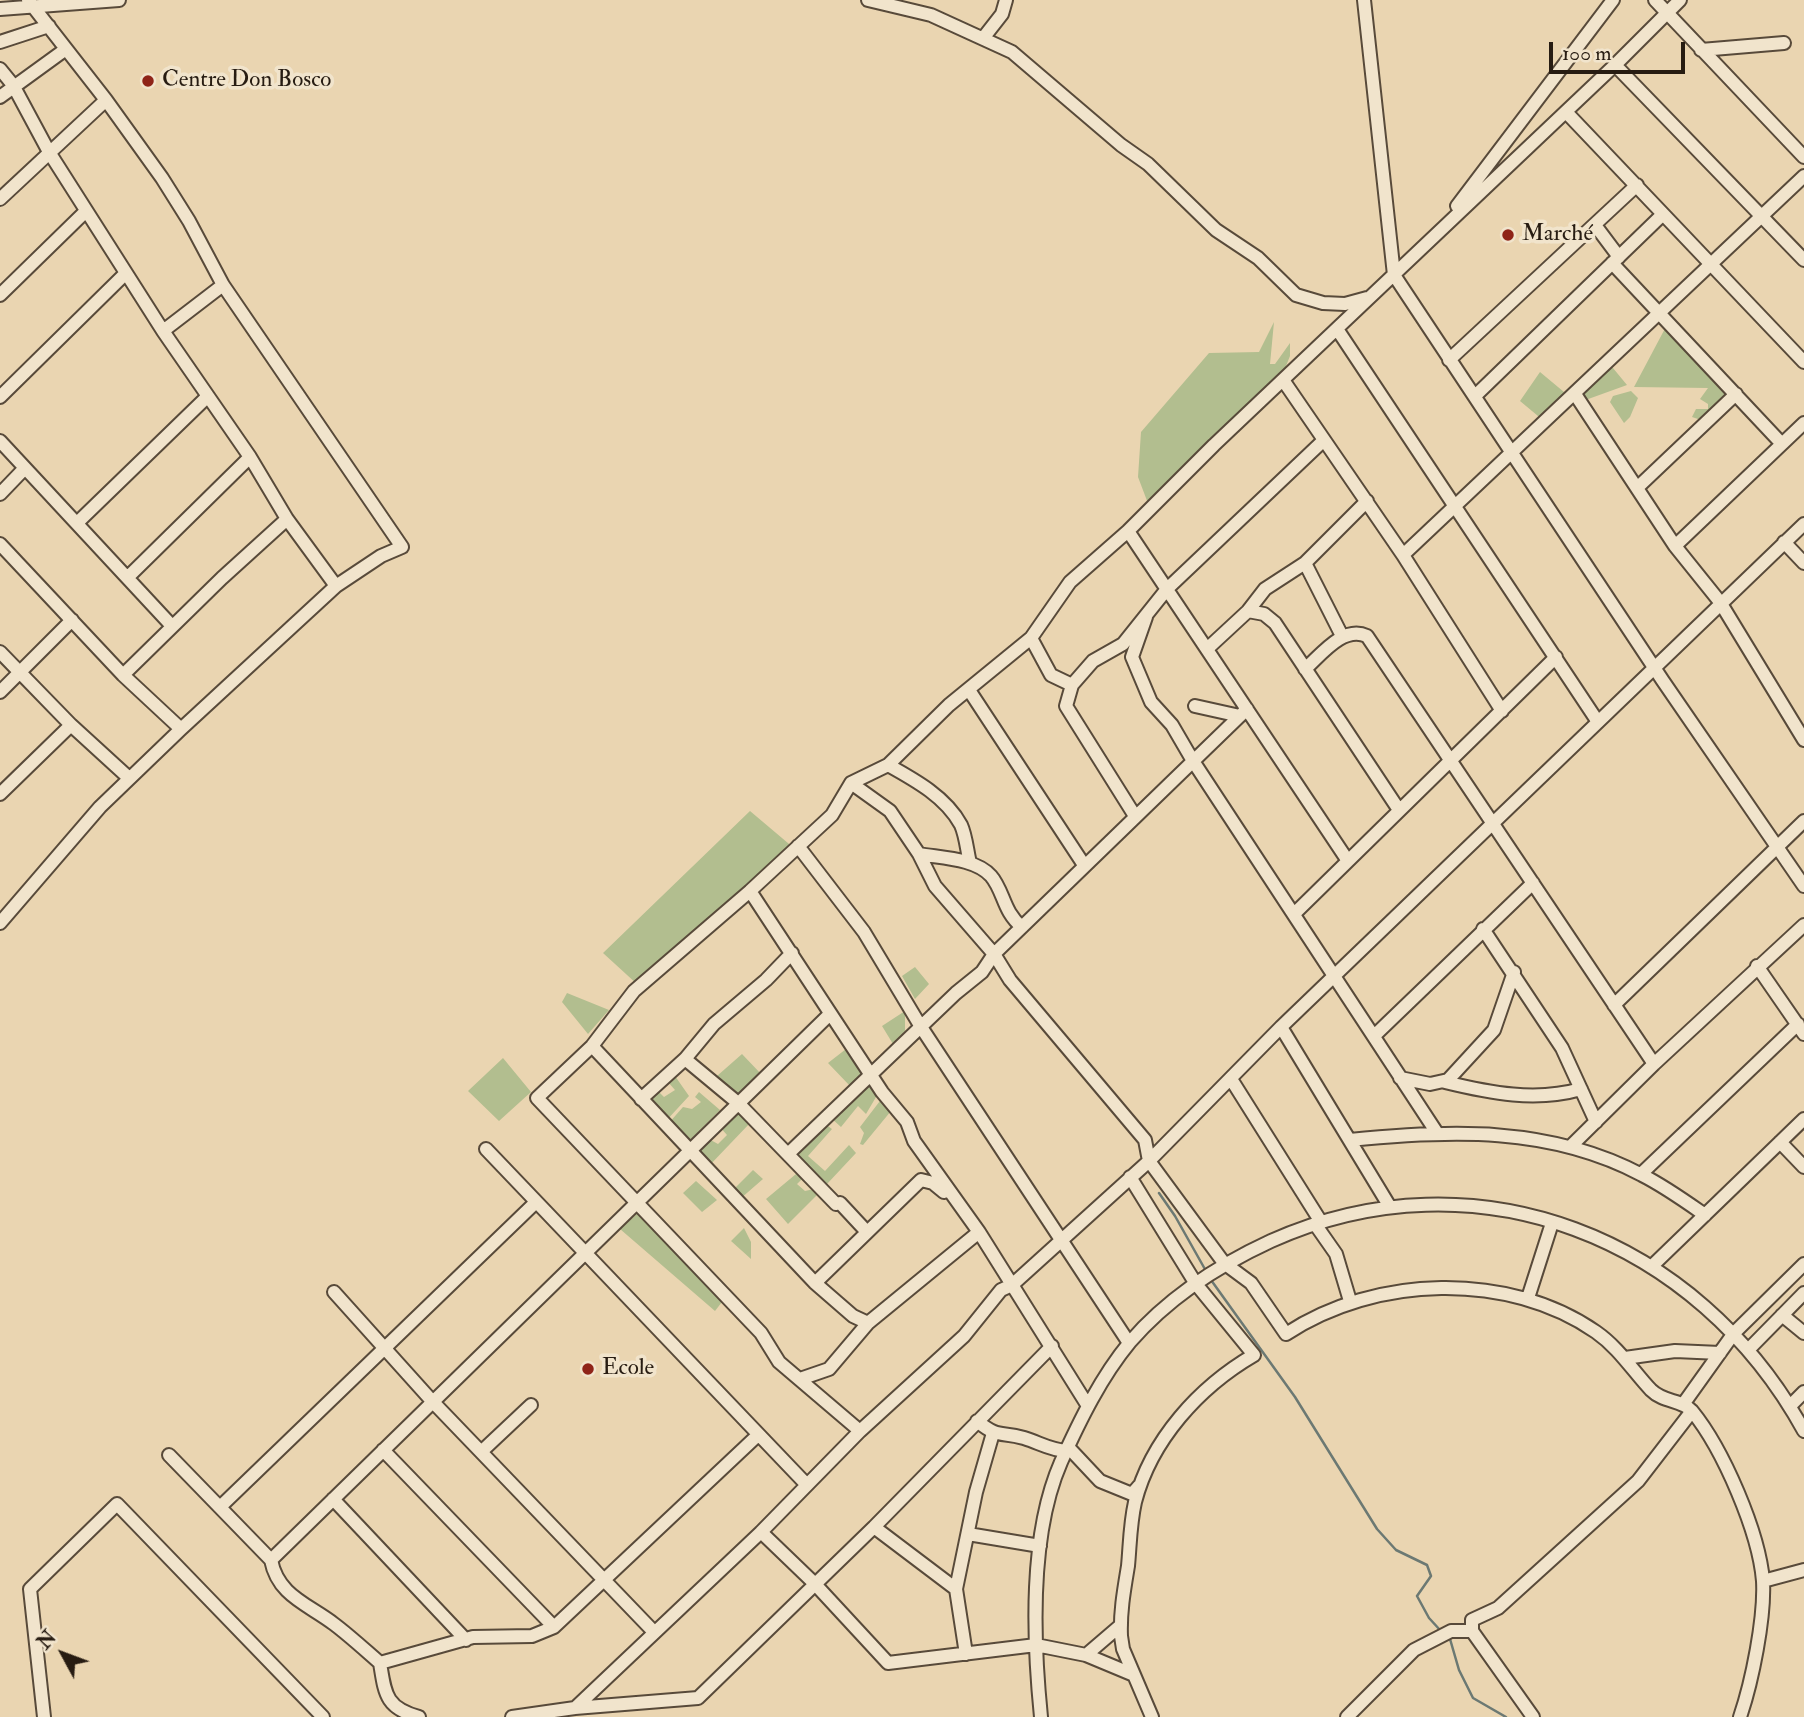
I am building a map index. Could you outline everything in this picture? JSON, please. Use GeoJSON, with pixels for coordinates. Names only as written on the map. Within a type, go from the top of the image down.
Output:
{"type":"FeatureCollection","features":[{"type":"Feature","properties":{"kind":"street"},"geometry":{"type":"LineString","coordinates":[[0,9],[29,3],[118,0]]}},
{"type":"Feature","properties":{"kind":"street"},"geometry":{"type":"LineString","coordinates":[[868,0],[931,15],[1012,52],[1121,145],[1149,164],[1216,230],[1258,258],[1296,295],[1323,303],[1345,304],[1370,297]]}},
{"type":"Feature","properties":{"kind":"street"},"geometry":{"type":"LineString","coordinates":[[984,37],[1002,14],[1006,0]]}},
{"type":"Feature","properties":{"kind":"street"},"geometry":{"type":"LineString","coordinates":[[1364,0],[1394,275],[1654,668],[1804,886]]}},
{"type":"Feature","properties":{"kind":"street"},"geometry":{"type":"LineString","coordinates":[[1435,236],[1613,0]]}},
{"type":"Feature","properties":{"kind":"street"},"geometry":{"type":"LineString","coordinates":[[1655,0],[1804,157]]}},
{"type":"Feature","properties":{"kind":"street"},"geometry":{"type":"LineString","coordinates":[[860,1431],[779,1362],[761,1333],[537,1098],[592,1046],[634,991],[750,891],[832,815],[851,783],[888,765],[969,690],[1031,638],[1070,582],[1128,531],[1680,0]]}},
{"type":"Feature","properties":{"kind":"street"},"geometry":{"type":"LineString","coordinates":[[0,923],[92,816],[181,729],[336,586],[381,556],[402,547],[223,285],[189,221],[106,100],[29,3]]}},
{"type":"Feature","properties":{"kind":"street"},"geometry":{"type":"LineString","coordinates":[[0,41],[49,26]]}},
{"type":"Feature","properties":{"kind":"street"},"geometry":{"type":"LineString","coordinates":[[1701,50],[1784,43]]}},
{"type":"Feature","properties":{"kind":"street"},"geometry":{"type":"LineString","coordinates":[[0,97],[66,49]]}},
{"type":"Feature","properties":{"kind":"street"},"geometry":{"type":"LineString","coordinates":[[1615,65],[1804,260]]}},
{"type":"Feature","properties":{"kind":"street"},"geometry":{"type":"LineString","coordinates":[[0,69],[13,85],[49,152],[163,331],[250,457],[287,519],[336,586]]}},
{"type":"Feature","properties":{"kind":"street"},"geometry":{"type":"LineString","coordinates":[[0,200],[106,100]]}},
{"type":"Feature","properties":{"kind":"street"},"geometry":{"type":"LineString","coordinates":[[1566,112],[1637,186],[1661,216],[1804,362]]}},
{"type":"Feature","properties":{"kind":"street"},"geometry":{"type":"LineString","coordinates":[[1403,555],[1804,176]]}},
{"type":"Feature","properties":{"kind":"street"},"geometry":{"type":"LineString","coordinates":[[1449,360],[1637,186]]}},
{"type":"Feature","properties":{"kind":"street"},"geometry":{"type":"LineString","coordinates":[[0,295],[86,211]]}},
{"type":"Feature","properties":{"kind":"street"},"geometry":{"type":"LineString","coordinates":[[1475,396],[1661,216]]}},
{"type":"Feature","properties":{"kind":"street"},"geometry":{"type":"LineString","coordinates":[[1595,225],[1615,260],[1782,443]]}},
{"type":"Feature","properties":{"kind":"street"},"geometry":{"type":"LineString","coordinates":[[0,397],[126,273]]}},
{"type":"Feature","properties":{"kind":"street"},"geometry":{"type":"LineString","coordinates":[[163,331],[223,285]]}},
{"type":"Feature","properties":{"kind":"street"},"geometry":{"type":"LineString","coordinates":[[1337,329],[1454,509],[1598,722]]}},
{"type":"Feature","properties":{"kind":"street"},"geometry":{"type":"LineString","coordinates":[[1283,380],[1403,555],[1502,710]]}},
{"type":"Feature","properties":{"kind":"street"},"geometry":{"type":"LineString","coordinates":[[1575,394],[1675,546],[1720,602],[1802,730]]}},
{"type":"Feature","properties":{"kind":"street"},"geometry":{"type":"LineString","coordinates":[[1637,488],[1736,394]]}},
{"type":"Feature","properties":{"kind":"street"},"geometry":{"type":"LineString","coordinates":[[77,523],[207,397]]}},
{"type":"Feature","properties":{"kind":"street"},"geometry":{"type":"LineString","coordinates":[[1675,546],[1804,423]]}},
{"type":"Feature","properties":{"kind":"street"},"geometry":{"type":"LineString","coordinates":[[1135,817],[1066,706],[1072,685],[1093,661],[1123,644],[1167,589],[1324,440]]}},
{"type":"Feature","properties":{"kind":"street"},"geometry":{"type":"LineString","coordinates":[[0,441],[172,626]]}},
{"type":"Feature","properties":{"kind":"street"},"geometry":{"type":"LineString","coordinates":[[128,577],[250,457]]}},
{"type":"Feature","properties":{"kind":"street"},"geometry":{"type":"LineString","coordinates":[[0,494],[25,468]]}},
{"type":"Feature","properties":{"kind":"street"},"geometry":{"type":"LineString","coordinates":[[1207,649],[1248,611],[1265,589],[1305,563],[1367,501]]}},
{"type":"Feature","properties":{"kind":"street"},"geometry":{"type":"LineString","coordinates":[[123,675],[287,519]]}},
{"type":"Feature","properties":{"kind":"street"},"geometry":{"type":"LineString","coordinates":[[575,1708],[761,1532],[860,1431],[964,1335],[1001,1290],[1012,1285],[1149,1161],[1334,975],[1804,524]]}},
{"type":"Feature","properties":{"kind":"street"},"geometry":{"type":"LineString","coordinates":[[1128,531],[1207,649],[1244,713],[1348,861]]}},
{"type":"Feature","properties":{"kind":"street"},"geometry":{"type":"LineString","coordinates":[[1784,542],[1804,563]]}},
{"type":"Feature","properties":{"kind":"street"},"geometry":{"type":"LineString","coordinates":[[0,544],[123,675],[181,729]]}},
{"type":"Feature","properties":{"kind":"street"},"geometry":{"type":"LineString","coordinates":[[1305,563],[1342,636]]}},
{"type":"Feature","properties":{"kind":"street"},"geometry":{"type":"LineString","coordinates":[[1248,611],[1264,614],[1275,623],[1399,810]]}},
{"type":"Feature","properties":{"kind":"street"},"geometry":{"type":"LineString","coordinates":[[1146,617],[1132,657],[1151,702],[1172,725],[1437,1133]]}},
{"type":"Feature","properties":{"kind":"street"},"geometry":{"type":"LineString","coordinates":[[0,692],[72,620]]}},
{"type":"Feature","properties":{"kind":"street"},"geometry":{"type":"LineString","coordinates":[[1304,670],[1342,636],[1354,633],[1367,636],[1654,1064]]}},
{"type":"Feature","properties":{"kind":"street"},"geometry":{"type":"LineString","coordinates":[[1031,638],[1051,676],[1072,685]]}},
{"type":"Feature","properties":{"kind":"street"},"geometry":{"type":"LineString","coordinates":[[0,652],[71,725],[129,778]]}},
{"type":"Feature","properties":{"kind":"street"},"geometry":{"type":"LineString","coordinates":[[1294,915],[1556,657]]}},
{"type":"Feature","properties":{"kind":"street"},"geometry":{"type":"LineString","coordinates":[[969,690],[1084,865]]}},
{"type":"Feature","properties":{"kind":"street"},"geometry":{"type":"LineString","coordinates":[[1216,739],[1231,699]]}},
{"type":"Feature","properties":{"kind":"street"},"geometry":{"type":"LineString","coordinates":[[1195,706],[1226,714],[1244,713]]}},
{"type":"Feature","properties":{"kind":"street"},"geometry":{"type":"LineString","coordinates":[[789,1153],[982,972],[994,954],[1084,865],[1244,713]]}},
{"type":"Feature","properties":{"kind":"street"},"geometry":{"type":"LineString","coordinates":[[0,794],[71,725]]}},
{"type":"Feature","properties":{"kind":"street"},"geometry":{"type":"LineString","coordinates":[[888,765],[922,784],[948,808],[961,826],[970,863]]}},
{"type":"Feature","properties":{"kind":"street"},"geometry":{"type":"LineString","coordinates":[[851,783],[890,811],[919,853],[935,886],[994,954],[1010,979],[1145,1140],[1149,1161],[1224,1263],[1251,1283],[1286,1334],[1350,1301],[1411,1291],[1471,1288],[1528,1298],[1597,1333],[1625,1358],[1654,1393],[1668,1402],[1688,1407],[1717,1451],[1747,1513],[1763,1581],[1752,1682],[1740,1717]]}},
{"type":"Feature","properties":{"kind":"street"},"geometry":{"type":"LineString","coordinates":[[1614,1005],[1804,821]]}},
{"type":"Feature","properties":{"kind":"street"},"geometry":{"type":"LineString","coordinates":[[798,846],[864,932],[922,1027],[1129,1343]]}},
{"type":"Feature","properties":{"kind":"street"},"geometry":{"type":"LineString","coordinates":[[919,853],[970,863],[991,876],[1004,905],[1022,928]]}},
{"type":"Feature","properties":{"kind":"street"},"geometry":{"type":"LineString","coordinates":[[1374,1036],[1533,883]]}},
{"type":"Feature","properties":{"kind":"street"},"geometry":{"type":"LineString","coordinates":[[750,891],[830,1014],[907,1122],[914,1140],[979,1232],[1088,1406]]}},
{"type":"Feature","properties":{"kind":"street"},"geometry":{"type":"LineString","coordinates":[[1570,1147],[1757,966],[1804,925]]}},
{"type":"Feature","properties":{"kind":"street"},"geometry":{"type":"LineString","coordinates":[[1483,929],[1562,1048],[1596,1122]]}},
{"type":"Feature","properties":{"kind":"street"},"geometry":{"type":"LineString","coordinates":[[641,1099],[685,1059],[714,1024],[766,980],[792,953]]}},
{"type":"Feature","properties":{"kind":"street"},"geometry":{"type":"LineString","coordinates":[[1641,1174],[1801,1029],[1757,966]]}},
{"type":"Feature","properties":{"kind":"street"},"geometry":{"type":"LineString","coordinates":[[1445,1082],[1494,1030],[1514,972]]}},
{"type":"Feature","properties":{"kind":"street"},"geometry":{"type":"LineString","coordinates":[[271,1560],[830,1014]]}},
{"type":"Feature","properties":{"kind":"street"},"geometry":{"type":"LineString","coordinates":[[1281,1027],[1390,1207]]}},
{"type":"Feature","properties":{"kind":"street"},"geometry":{"type":"LineString","coordinates":[[592,1046],[815,1283],[853,1316],[869,1323]]}},
{"type":"Feature","properties":{"kind":"street"},"geometry":{"type":"LineString","coordinates":[[685,1059],[738,1103],[836,1204],[853,1213],[867,1232]]}},
{"type":"Feature","properties":{"kind":"street"},"geometry":{"type":"LineString","coordinates":[[1400,1078],[1430,1084],[1445,1082],[1521,1096],[1559,1095],[1581,1089]]}},
{"type":"Feature","properties":{"kind":"street"},"geometry":{"type":"LineString","coordinates":[[1231,1079],[1335,1254],[1350,1301]]}},
{"type":"Feature","properties":{"kind":"street"},"geometry":{"type":"LineString","coordinates":[[1651,1267],[1804,1119]]}},
{"type":"Feature","properties":{"kind":"street"},"geometry":{"type":"LineString","coordinates":[[1350,1140],[1469,1132],[1522,1137],[1570,1147],[1641,1174],[1705,1215]]}},
{"type":"Feature","properties":{"kind":"street"},"geometry":{"type":"LineString","coordinates":[[1780,1142],[1804,1167]]}},
{"type":"Feature","properties":{"kind":"street"},"geometry":{"type":"LineString","coordinates":[[486,1149],[807,1485]]}},
{"type":"Feature","properties":{"kind":"street"},"geometry":{"type":"LineString","coordinates":[[1130,1177],[1196,1284],[1254,1355],[1214,1382],[1169,1431],[1158,1444],[1142,1483],[1129,1539],[1121,1625],[1123,1649],[1152,1717]]}},
{"type":"Feature","properties":{"kind":"street"},"geometry":{"type":"LineString","coordinates":[[815,1283],[921,1180],[933,1183],[962,1208]]}},
{"type":"Feature","properties":{"kind":"street"},"geometry":{"type":"LineString","coordinates":[[1041,1717],[1037,1644],[1040,1546],[1048,1504],[1088,1406],[1129,1343],[1196,1284],[1224,1263],[1318,1223],[1390,1207],[1448,1202],[1494,1209],[1552,1223],[1589,1236],[1651,1267],[1691,1295],[1734,1333],[1749,1349],[1790,1406],[1804,1431]]}},
{"type":"Feature","properties":{"kind":"street"},"geometry":{"type":"LineString","coordinates":[[220,1507],[535,1203]]}},
{"type":"Feature","properties":{"kind":"street"},"geometry":{"type":"LineString","coordinates":[[1528,1298],[1552,1223]]}},
{"type":"Feature","properties":{"kind":"street"},"geometry":{"type":"LineString","coordinates":[[800,1379],[829,1369],[869,1323],[979,1232]]}},
{"type":"Feature","properties":{"kind":"street"},"geometry":{"type":"LineString","coordinates":[[1533,1717],[1472,1631],[1472,1620],[1498,1608],[1638,1481],[1734,1333],[1804,1264]]}},
{"type":"Feature","properties":{"kind":"street"},"geometry":{"type":"LineString","coordinates":[[334,1292],[432,1401],[654,1632]]}},
{"type":"Feature","properties":{"kind":"street"},"geometry":{"type":"LineString","coordinates":[[1749,1349],[1804,1293]]}},
{"type":"Feature","properties":{"kind":"street"},"geometry":{"type":"LineString","coordinates":[[1782,1315],[1804,1333]]}},
{"type":"Feature","properties":{"kind":"street"},"geometry":{"type":"LineString","coordinates":[[512,1717],[575,1708],[698,1698],[874,1527],[1052,1346]]}},
{"type":"Feature","properties":{"kind":"street"},"geometry":{"type":"LineString","coordinates":[[1625,1358],[1675,1351],[1720,1353]]}},
{"type":"Feature","properties":{"kind":"street"},"geometry":{"type":"LineString","coordinates":[[1790,1406],[1804,1392]]}},
{"type":"Feature","properties":{"kind":"street"},"geometry":{"type":"LineString","coordinates":[[481,1452],[531,1405]]}},
{"type":"Feature","properties":{"kind":"street"},"geometry":{"type":"LineString","coordinates":[[977,1420],[993,1433],[1025,1438],[1047,1449],[1068,1450],[1100,1481],[1132,1494],[1142,1483]]}},
{"type":"Feature","properties":{"kind":"street"},"geometry":{"type":"LineString","coordinates":[[966,1654],[956,1589],[993,1433]]}},
{"type":"Feature","properties":{"kind":"street"},"geometry":{"type":"LineString","coordinates":[[380,1663],[474,1637],[532,1636],[554,1627],[758,1435]]}},
{"type":"Feature","properties":{"kind":"street"},"geometry":{"type":"LineString","coordinates":[[383,1450],[554,1627]]}},
{"type":"Feature","properties":{"kind":"street"},"geometry":{"type":"LineString","coordinates":[[169,1455],[271,1560],[275,1576],[288,1593],[331,1621],[380,1663],[387,1698],[396,1706],[419,1717]]}},
{"type":"Feature","properties":{"kind":"street"},"geometry":{"type":"LineString","coordinates":[[333,1499],[466,1640]]}},
{"type":"Feature","properties":{"kind":"street"},"geometry":{"type":"LineString","coordinates":[[44,1717],[30,1589],[117,1504],[323,1717]]}},
{"type":"Feature","properties":{"kind":"street"},"geometry":{"type":"LineString","coordinates":[[874,1527],[956,1589]]}},
{"type":"Feature","properties":{"kind":"street"},"geometry":{"type":"LineString","coordinates":[[761,1532],[814,1583],[888,1663],[1037,1644],[1086,1655],[1134,1675]]}},
{"type":"Feature","properties":{"kind":"street"},"geometry":{"type":"LineString","coordinates":[[968,1534],[1040,1546]]}},
{"type":"Feature","properties":{"kind":"street"},"geometry":{"type":"LineString","coordinates":[[1763,1581],[1804,1570]]}},
{"type":"Feature","properties":{"kind":"street"},"geometry":{"type":"LineString","coordinates":[[1086,1655],[1121,1625]]}},
{"type":"Feature","properties":{"kind":"street"},"geometry":{"type":"LineString","coordinates":[[1348,1717],[1414,1650],[1451,1631],[1472,1631]]}},
{"type":"Feature","properties":{"kind":"green space"},"geometry":{"type":"Polygon","coordinates":[[[1669,321],[1736,394],[1707,422],[1692,417],[1696,409],[1708,409],[1708,404],[1700,399],[1708,388],[1634,387],[1669,321]]]}},
{"type":"Feature","properties":{"kind":"green space"},"geometry":{"type":"Polygon","coordinates":[[[1274,322],[1270,364],[1275,364],[1290,343],[1290,356],[1282,376],[1149,506],[1138,477],[1141,432],[1209,353],[1259,352],[1274,322]]]}},
{"type":"Feature","properties":{"kind":"green space"},"geometry":{"type":"Polygon","coordinates":[[[1608,362],[1627,385],[1580,402],[1575,394],[1608,362]]]}},
{"type":"Feature","properties":{"kind":"green space"},"geometry":{"type":"Polygon","coordinates":[[[1540,372],[1570,397],[1544,421],[1520,401],[1540,372]]]}},
{"type":"Feature","properties":{"kind":"green space"},"geometry":{"type":"Polygon","coordinates":[[[1631,391],[1638,398],[1630,417],[1624,423],[1610,402],[1613,396],[1631,391]]]}},
{"type":"Feature","properties":{"kind":"green space"},"geometry":{"type":"Polygon","coordinates":[[[750,811],[795,849],[638,985],[603,953],[750,811]]]}},
{"type":"Feature","properties":{"kind":"green space"},"geometry":{"type":"Polygon","coordinates":[[[915,967],[929,984],[915,999],[902,976],[915,967]]]}},
{"type":"Feature","properties":{"kind":"green space"},"geometry":{"type":"Polygon","coordinates":[[[567,993],[609,1010],[588,1034],[562,1002],[567,993]]]}},
{"type":"Feature","properties":{"kind":"green space"},"geometry":{"type":"Polygon","coordinates":[[[905,1011],[905,1031],[893,1044],[882,1026],[905,1011]]]}},
{"type":"Feature","properties":{"kind":"green space"},"geometry":{"type":"Polygon","coordinates":[[[846,1049],[865,1073],[850,1086],[828,1063],[846,1049]]]}},
{"type":"Feature","properties":{"kind":"green space"},"geometry":{"type":"Polygon","coordinates":[[[742,1054],[762,1075],[737,1094],[717,1076],[742,1054]]]}},
{"type":"Feature","properties":{"kind":"green space"},"geometry":{"type":"Polygon","coordinates":[[[503,1058],[531,1092],[499,1121],[468,1091],[503,1058]]]}},
{"type":"Feature","properties":{"kind":"green space"},"geometry":{"type":"Polygon","coordinates":[[[675,1076],[689,1096],[665,1122],[646,1102],[657,1090],[664,1097],[675,1090],[668,1082],[675,1076]]]}},
{"type":"Feature","properties":{"kind":"green space"},"geometry":{"type":"Polygon","coordinates":[[[871,1080],[879,1092],[866,1114],[858,1106],[841,1127],[831,1118],[871,1080]]]}},
{"type":"Feature","properties":{"kind":"green space"},"geometry":{"type":"Polygon","coordinates":[[[699,1092],[720,1110],[687,1143],[668,1124],[683,1107],[692,1109],[701,1102],[695,1097],[699,1092]]]}},
{"type":"Feature","properties":{"kind":"green space"},"geometry":{"type":"Polygon","coordinates":[[[883,1097],[891,1111],[863,1145],[860,1144],[864,1133],[860,1127],[883,1097]]]}},
{"type":"Feature","properties":{"kind":"green space"},"geometry":{"type":"Polygon","coordinates":[[[739,1108],[751,1122],[708,1167],[695,1153],[707,1138],[718,1144],[727,1135],[719,1126],[739,1108]]]}},
{"type":"Feature","properties":{"kind":"green space"},"geometry":{"type":"Polygon","coordinates":[[[825,1124],[832,1129],[808,1156],[825,1171],[849,1145],[856,1153],[827,1184],[794,1153],[825,1124]]]}},
{"type":"Feature","properties":{"kind":"green space"},"geometry":{"type":"Polygon","coordinates":[[[753,1170],[763,1179],[740,1199],[733,1190],[753,1170]]]}},
{"type":"Feature","properties":{"kind":"green space"},"geometry":{"type":"Polygon","coordinates":[[[796,1174],[803,1178],[797,1184],[805,1191],[814,1189],[818,1194],[788,1224],[766,1199],[796,1174]]]}},
{"type":"Feature","properties":{"kind":"green space"},"geometry":{"type":"Polygon","coordinates":[[[696,1181],[717,1200],[702,1212],[683,1193],[696,1181]]]}},
{"type":"Feature","properties":{"kind":"green space"},"geometry":{"type":"Polygon","coordinates":[[[638,1213],[725,1298],[715,1311],[620,1229],[638,1213]]]}},
{"type":"Feature","properties":{"kind":"green space"},"geometry":{"type":"Polygon","coordinates":[[[744,1228],[751,1242],[751,1259],[731,1241],[744,1228]]]}},
{"type":"Feature","properties":{"kind":"waterway"},"geometry":{"type":"LineString","coordinates":[[1159,1193],[1206,1271]]}},
{"type":"Feature","properties":{"kind":"waterway"},"geometry":{"type":"LineString","coordinates":[[1211,1280],[1295,1397],[1377,1529],[1396,1550],[1427,1565],[1431,1576],[1417,1596],[1429,1618],[1440,1630]]}},
{"type":"Feature","properties":{"kind":"waterway"},"geometry":{"type":"LineString","coordinates":[[1450,1639],[1459,1670],[1473,1698],[1506,1717]]}},
{"type":"Feature","properties":{"kind":"place","name":"Centre Don Bosco"},"geometry":{"type":"Point","coordinates":[148,81]}},
{"type":"Feature","properties":{"kind":"place","name":"Marché"},"geometry":{"type":"Point","coordinates":[1508,235]}},
{"type":"Feature","properties":{"kind":"place","name":"Ecole"},"geometry":{"type":"Point","coordinates":[588,1369]}}]}
